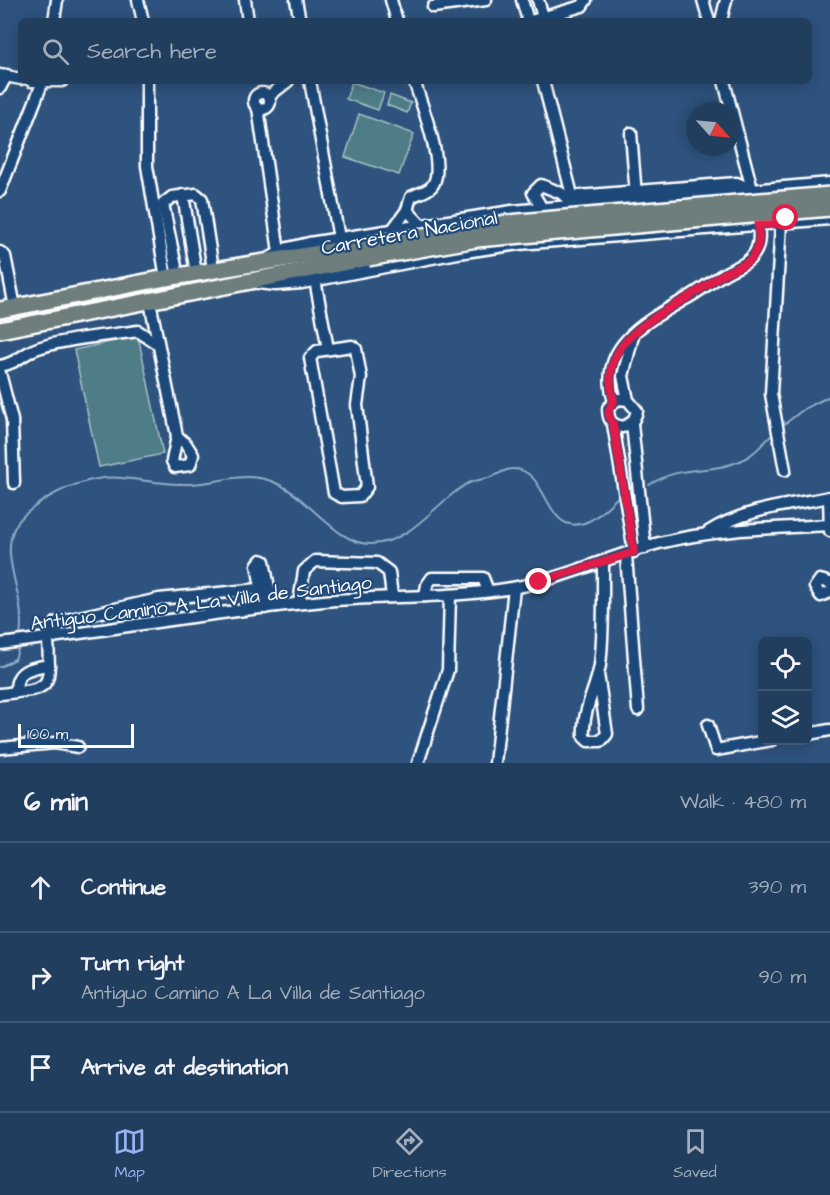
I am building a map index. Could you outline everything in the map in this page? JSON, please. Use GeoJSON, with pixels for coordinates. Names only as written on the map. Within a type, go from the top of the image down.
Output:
{"type":"FeatureCollection","features":[{"type":"Feature","properties":{"kind":"highway","name":"Carretera Nacional"},"geometry":{"type":"LineString","coordinates":[[0,330],[254,282],[369,251],[508,223],[830,195]]}},
{"type":"Feature","properties":{"kind":"highway","name":"Carretera Nacional"},"geometry":{"type":"LineString","coordinates":[[8,309],[265,261],[477,239],[830,208]]}},
{"type":"Feature","properties":{"kind":"street"},"geometry":{"type":"LineString","coordinates":[[54,18],[57,0]]}},
{"type":"Feature","properties":{"kind":"street"},"geometry":{"type":"LineString","coordinates":[[138,0],[142,18]]}},
{"type":"Feature","properties":{"kind":"street"},"geometry":{"type":"LineString","coordinates":[[245,0],[248,18]]}},
{"type":"Feature","properties":{"kind":"street"},"geometry":{"type":"LineString","coordinates":[[296,0],[299,18]]}},
{"type":"Feature","properties":{"kind":"street"},"geometry":{"type":"LineString","coordinates":[[392,0],[396,18]]}},
{"type":"Feature","properties":{"kind":"street"},"geometry":{"type":"LineString","coordinates":[[433,7],[486,0]]}},
{"type":"Feature","properties":{"kind":"street"},"geometry":{"type":"LineString","coordinates":[[522,0],[528,18]]}},
{"type":"Feature","properties":{"kind":"street"},"geometry":{"type":"LineString","coordinates":[[538,0],[543,17]]}},
{"type":"Feature","properties":{"kind":"street"},"geometry":{"type":"LineString","coordinates":[[540,18],[582,6],[588,0]]}},
{"type":"Feature","properties":{"kind":"street"},"geometry":{"type":"LineString","coordinates":[[703,0],[708,18]]}},
{"type":"Feature","properties":{"kind":"street"},"geometry":{"type":"LineString","coordinates":[[722,18],[726,0]]}},
{"type":"Feature","properties":{"kind":"street"},"geometry":{"type":"LineString","coordinates":[[0,88],[4,75]]}},
{"type":"Feature","properties":{"kind":"street"},"geometry":{"type":"LineString","coordinates":[[0,191],[42,84]]}},
{"type":"Feature","properties":{"kind":"street"},"geometry":{"type":"LineString","coordinates":[[147,84],[147,166],[172,277]]}},
{"type":"Feature","properties":{"kind":"street"},"geometry":{"type":"LineString","coordinates":[[279,252],[258,108],[254,104],[255,97],[263,93],[269,96],[284,84]]}},
{"type":"Feature","properties":{"kind":"street"},"geometry":{"type":"LineString","coordinates":[[311,84],[339,238]]}},
{"type":"Feature","properties":{"kind":"street"},"geometry":{"type":"LineString","coordinates":[[393,230],[407,210],[411,197],[434,184],[438,168],[415,84]]}},
{"type":"Feature","properties":{"kind":"street"},"geometry":{"type":"LineString","coordinates":[[544,84],[571,200]]}},
{"type":"Feature","properties":{"kind":"street"},"geometry":{"type":"LineString","coordinates":[[614,401],[608,384],[612,363],[621,345],[634,333],[726,273],[747,263],[759,243],[753,190],[725,84]]}},
{"type":"Feature","properties":{"kind":"street"},"geometry":{"type":"LineString","coordinates":[[631,134],[636,195]]}},
{"type":"Feature","properties":{"kind":"street"},"geometry":{"type":"LineString","coordinates":[[636,195],[737,183],[753,190]]}},
{"type":"Feature","properties":{"kind":"street"},"geometry":{"type":"LineString","coordinates":[[265,261],[279,252],[339,238],[512,211],[543,210],[571,200],[753,190],[787,185],[830,183]]}},
{"type":"Feature","properties":{"kind":"street"},"geometry":{"type":"LineString","coordinates":[[543,210],[533,193],[541,185],[571,200]]}},
{"type":"Feature","properties":{"kind":"street"},"geometry":{"type":"LineString","coordinates":[[785,470],[771,394],[787,223],[781,198],[787,185]]}},
{"type":"Feature","properties":{"kind":"street"},"geometry":{"type":"LineString","coordinates":[[715,192],[727,198],[730,212],[728,218],[717,227]]}},
{"type":"Feature","properties":{"kind":"street"},"geometry":{"type":"LineString","coordinates":[[172,277],[163,204],[172,197],[183,195],[196,194],[202,199],[213,270]]}},
{"type":"Feature","properties":{"kind":"street"},"geometry":{"type":"LineString","coordinates":[[183,195],[196,273]]}},
{"type":"Feature","properties":{"kind":"street"},"geometry":{"type":"LineString","coordinates":[[407,210],[420,224]]}},
{"type":"Feature","properties":{"kind":"street"},"geometry":{"type":"LineString","coordinates":[[254,282],[276,285],[315,280],[519,244],[830,219]]}},
{"type":"Feature","properties":{"kind":"street"},"geometry":{"type":"LineString","coordinates":[[0,252],[5,256],[8,309]]}},
{"type":"Feature","properties":{"kind":"street"},"geometry":{"type":"LineString","coordinates":[[315,280],[328,349]]}},
{"type":"Feature","properties":{"kind":"street"},"geometry":{"type":"LineString","coordinates":[[150,302],[156,343],[177,436]]}},
{"type":"Feature","properties":{"kind":"street"},"geometry":{"type":"LineString","coordinates":[[0,366],[21,359],[32,350],[138,331],[156,343]]}},
{"type":"Feature","properties":{"kind":"street"},"geometry":{"type":"LineString","coordinates":[[634,333],[623,376],[628,400],[637,411],[632,424],[645,548]]}},
{"type":"Feature","properties":{"kind":"street"},"geometry":{"type":"LineString","coordinates":[[352,346],[356,349],[360,377],[357,405],[367,487],[360,496],[342,497],[334,493],[311,362],[312,354],[328,349],[352,346]]}},
{"type":"Feature","properties":{"kind":"street"},"geometry":{"type":"LineString","coordinates":[[0,373],[12,420],[14,483]]}},
{"type":"Feature","properties":{"kind":"street"},"geometry":{"type":"LineString","coordinates":[[628,400],[614,401],[608,408],[608,417],[613,424],[630,553],[638,710]]}},
{"type":"Feature","properties":{"kind":"street"},"geometry":{"type":"LineString","coordinates":[[613,424],[622,427],[632,424]]}},
{"type":"Feature","properties":{"kind":"street"},"geometry":{"type":"LineString","coordinates":[[706,534],[730,519],[750,513],[830,497],[829,527]]}},
{"type":"Feature","properties":{"kind":"street","name":"Antiguo Camino A La Villa de Santiago"},"geometry":{"type":"LineString","coordinates":[[0,644],[299,603],[392,596],[450,596],[514,588],[645,548],[706,534],[829,527]]}},
{"type":"Feature","properties":{"kind":"street"},"geometry":{"type":"LineString","coordinates":[[299,603],[304,571],[315,561],[377,563],[389,572],[392,596]]}},
{"type":"Feature","properties":{"kind":"street"},"geometry":{"type":"LineString","coordinates":[[598,674],[607,734],[601,741],[588,741],[584,737],[585,712],[598,674],[602,634],[603,562]]}},
{"type":"Feature","properties":{"kind":"street"},"geometry":{"type":"LineString","coordinates":[[425,596],[426,585],[432,578],[483,579],[488,591]]}},
{"type":"Feature","properties":{"kind":"street"},"geometry":{"type":"LineString","coordinates":[[830,583],[820,580],[815,586],[821,596],[830,592]]}},
{"type":"Feature","properties":{"kind":"street"},"geometry":{"type":"LineString","coordinates":[[495,763],[514,588]]}},
{"type":"Feature","properties":{"kind":"street"},"geometry":{"type":"LineString","coordinates":[[266,589],[277,606]]}},
{"type":"Feature","properties":{"kind":"street"},"geometry":{"type":"LineString","coordinates":[[265,608],[266,589]]}},
{"type":"Feature","properties":{"kind":"street"},"geometry":{"type":"LineString","coordinates":[[0,694],[39,690],[46,684],[50,677],[51,638],[53,627],[57,622],[159,599],[266,589]]}},
{"type":"Feature","properties":{"kind":"street"},"geometry":{"type":"LineString","coordinates":[[418,763],[448,670],[450,596]]}},
{"type":"Feature","properties":{"kind":"street"},"geometry":{"type":"LineString","coordinates":[[16,692],[16,678],[22,672],[49,664]]}},
{"type":"Feature","properties":{"kind":"street"},"geometry":{"type":"LineString","coordinates":[[708,724],[716,750],[758,743]]}},
{"type":"Feature","properties":{"kind":"street"},"geometry":{"type":"LineString","coordinates":[[812,733],[830,730]]}},
{"type":"Feature","properties":{"kind":"street"},"geometry":{"type":"LineString","coordinates":[[0,748],[55,743],[78,747]]}},
{"type":"Feature","properties":{"kind":"green space"},"geometry":{"type":"Polygon","coordinates":[[[351,84],[384,93],[378,110],[346,99],[351,84]]]}},
{"type":"Feature","properties":{"kind":"green space"},"geometry":{"type":"Polygon","coordinates":[[[390,95],[411,103],[407,113],[387,105],[390,95]]]}},
{"type":"Feature","properties":{"kind":"green space"},"geometry":{"type":"Polygon","coordinates":[[[359,114],[414,134],[399,175],[345,157],[359,114]]]}},
{"type":"Feature","properties":{"kind":"green space"},"geometry":{"type":"Polygon","coordinates":[[[138,336],[163,454],[99,467],[74,350],[138,336]]]}},
{"type":"Feature","properties":{"kind":"waterway"},"geometry":{"type":"LineString","coordinates":[[782,426],[804,409],[830,396]]}},
{"type":"Feature","properties":{"kind":"waterway"},"geometry":{"type":"LineString","coordinates":[[649,485],[661,478],[684,471],[717,468],[745,459],[773,434]]}},
{"type":"Feature","properties":{"kind":"waterway"},"geometry":{"type":"LineString","coordinates":[[20,639],[21,611],[10,559],[11,540],[15,526],[28,511],[41,502],[69,487],[90,480],[112,478],[180,484],[245,477],[267,480],[290,491],[346,537],[371,544],[385,542],[410,530],[468,483],[509,469],[525,472],[534,479],[555,513],[563,521],[574,525],[593,519],[620,495]]}},
{"type":"Feature","properties":{"kind":"waterway"},"geometry":{"type":"LineString","coordinates":[[0,667],[15,659],[20,644]]}},
{"type":"Feature","properties":{"kind":"route"},"geometry":{"type":"LineString","coordinates":[[539,582],[634,552],[613,424],[608,417],[608,408],[614,401],[608,384],[609,378],[612,363],[621,345],[658,315],[726,273],[747,263],[759,243],[758,225],[792,223],[786,218]]}}]}
